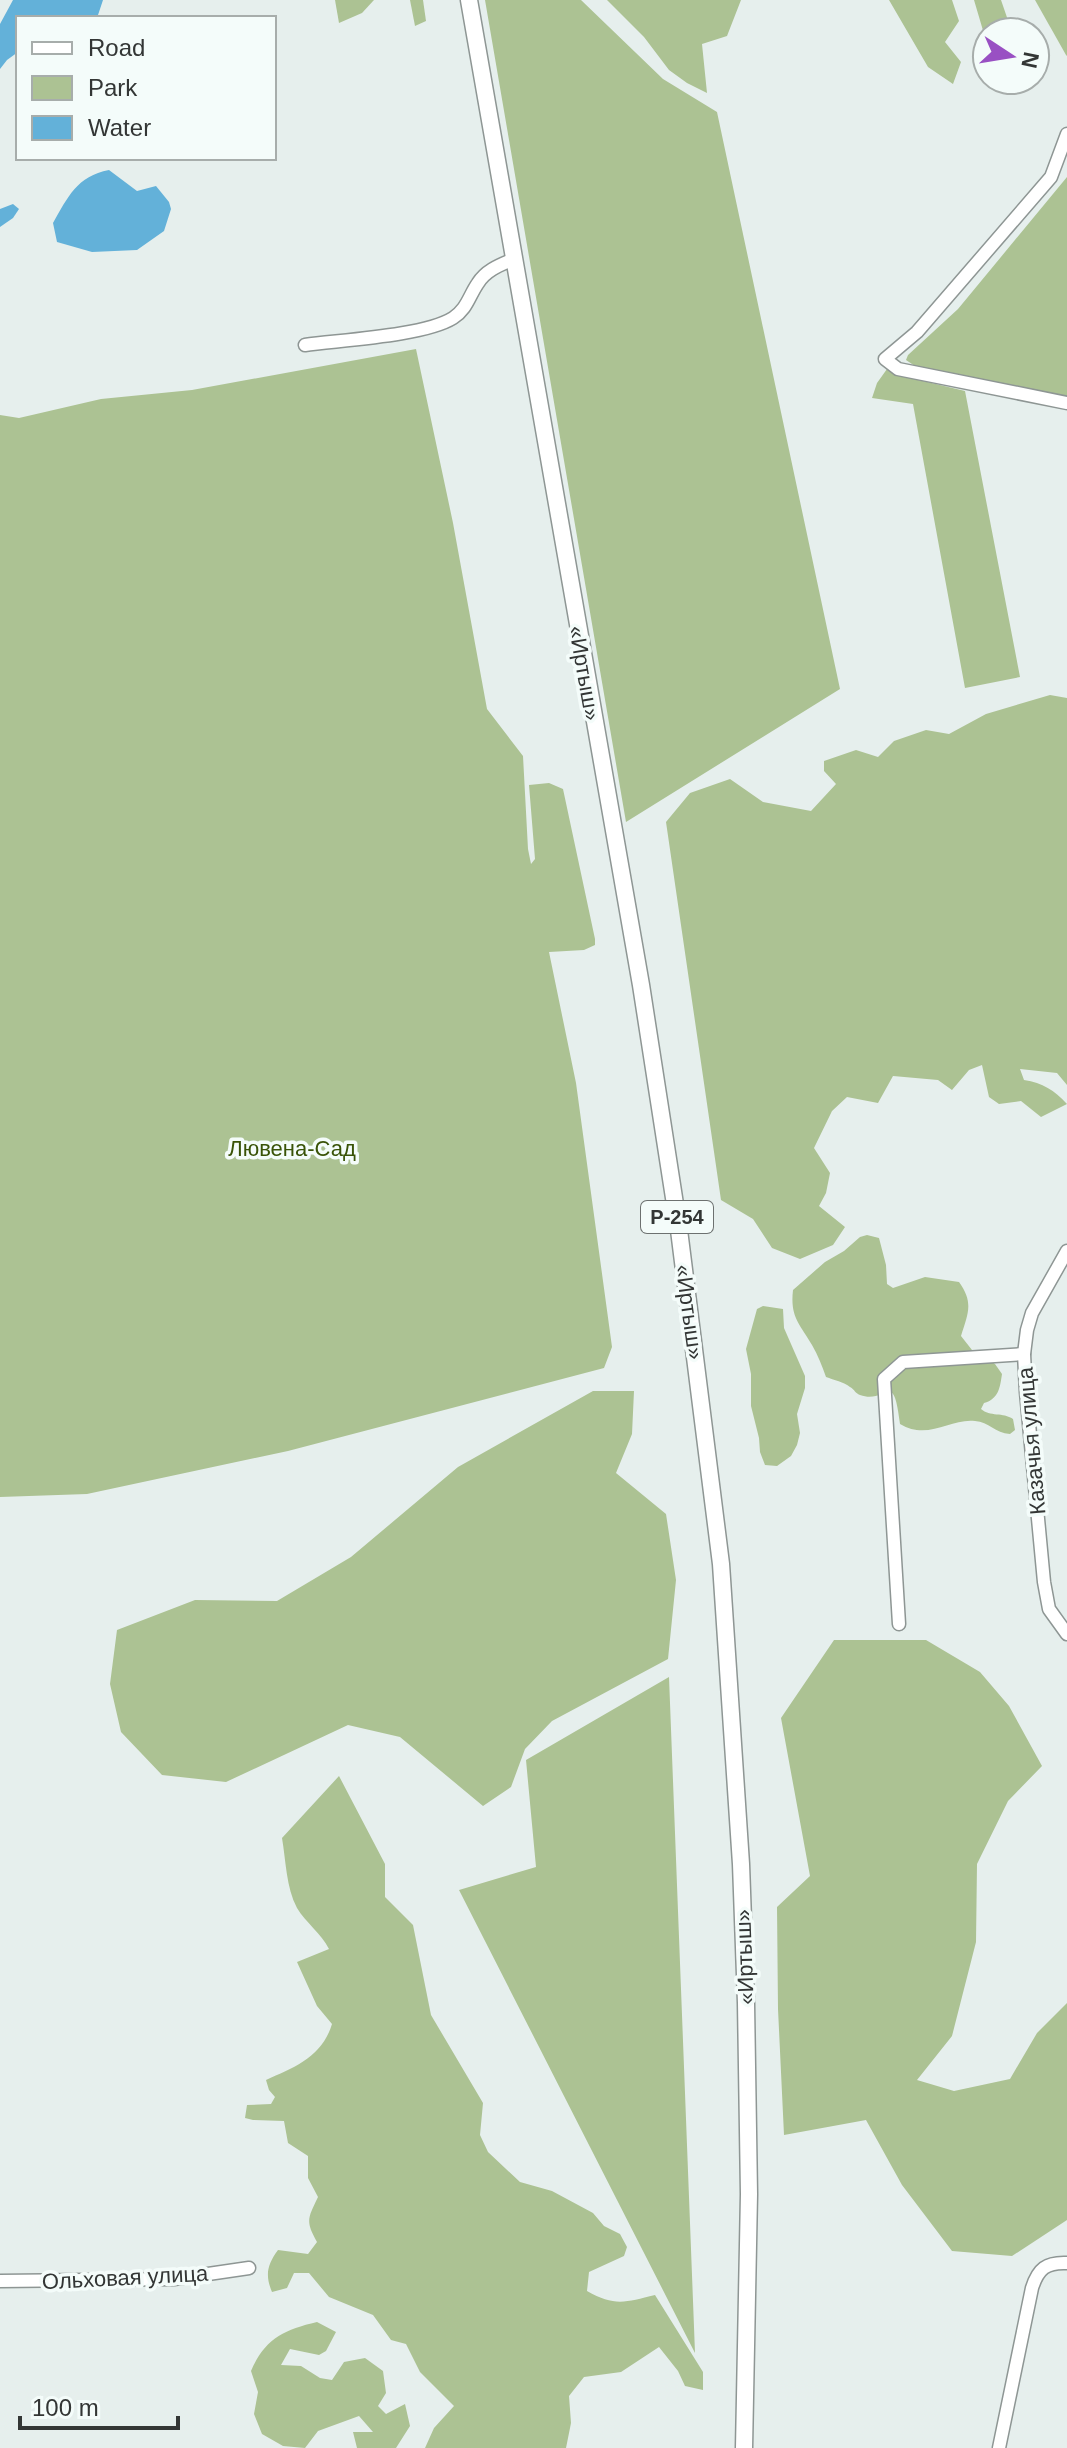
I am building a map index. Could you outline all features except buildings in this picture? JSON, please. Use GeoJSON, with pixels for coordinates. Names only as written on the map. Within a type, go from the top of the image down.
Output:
{"type":"FeatureCollection","features":[{"type":"Feature","properties":{"kind":"highway","name":"«Иртыш»"},"geometry":{"type":"LineString","coordinates":[[469,0],[641,985],[679,1230],[721,1564],[739,1817],[746,1988],[749,2194],[744,2448]]}},
{"type":"Feature","properties":{"kind":"street"},"geometry":{"type":"LineString","coordinates":[[1067,134],[1051,177],[917,332],[885,359],[898,369],[1067,403]]}},
{"type":"Feature","properties":{"kind":"street"},"geometry":{"type":"LineString","coordinates":[[305,345],[419,330],[452,319],[466,307],[478,282],[488,271],[514,259]]}},
{"type":"Feature","properties":{"kind":"street","name":"Казачья улица"},"geometry":{"type":"LineString","coordinates":[[1067,1251],[1032,1313],[1024,1354],[1044,1582],[1049,1609],[1067,1634]]}},
{"type":"Feature","properties":{"kind":"street"},"geometry":{"type":"LineString","coordinates":[[899,1624],[884,1379],[903,1362],[1024,1354]]}},
{"type":"Feature","properties":{"kind":"street"},"geometry":{"type":"LineString","coordinates":[[999,2448],[1032,2288],[1038,2272],[1047,2265],[1067,2263]]}},
{"type":"Feature","properties":{"kind":"street","name":"Ольховая улица"},"geometry":{"type":"LineString","coordinates":[[0,2281],[174,2279],[249,2268]]}},
{"type":"Feature","properties":{"kind":"green space"},"geometry":{"type":"Polygon","coordinates":[[[335,0],[374,0],[362,13],[339,23],[335,0]]]}},
{"type":"Feature","properties":{"kind":"green space"},"geometry":{"type":"Polygon","coordinates":[[[410,0],[423,0],[426,21],[415,26],[410,0]]]}},
{"type":"Feature","properties":{"kind":"green space"},"geometry":{"type":"Polygon","coordinates":[[[485,0],[581,0],[663,79],[717,112],[840,689],[626,822],[485,0]]]}},
{"type":"Feature","properties":{"kind":"green space"},"geometry":{"type":"Polygon","coordinates":[[[607,0],[741,0],[727,36],[702,44],[707,93],[669,70],[644,37],[607,0]]]}},
{"type":"Feature","properties":{"kind":"green space"},"geometry":{"type":"Polygon","coordinates":[[[889,0],[952,0],[959,21],[945,42],[961,62],[953,84],[928,67],[889,0]]]}},
{"type":"Feature","properties":{"kind":"green space"},"geometry":{"type":"Polygon","coordinates":[[[974,0],[1001,0],[1006,16],[979,16],[974,0]]]}},
{"type":"Feature","properties":{"kind":"green space"},"geometry":{"type":"Polygon","coordinates":[[[1035,0],[1067,0],[1067,56],[1051,28],[1051,16],[1044,16],[1035,0]]]}},
{"type":"Feature","properties":{"kind":"green space"},"geometry":{"type":"Polygon","coordinates":[[[1067,177],[1067,398],[915,366],[906,360],[958,309],[1067,177]]]}},
{"type":"Feature","properties":{"kind":"green space","name":"Лювена-Сад"},"geometry":{"type":"Polygon","coordinates":[[[416,349],[453,523],[487,709],[523,756],[531,864],[535,859],[529,785],[549,783],[563,789],[595,939],[595,945],[584,950],[549,952],[576,1083],[612,1347],[604,1368],[288,1451],[87,1494],[0,1497],[0,415],[19,418],[101,399],[192,390],[416,349]]]}},
{"type":"Feature","properties":{"kind":"green space"},"geometry":{"type":"Polygon","coordinates":[[[887,369],[898,375],[965,391],[1020,677],[965,688],[913,404],[872,398],[877,383],[887,369]]]}},
{"type":"Feature","properties":{"kind":"green space"},"geometry":{"type":"Polygon","coordinates":[[[1050,695],[1067,698],[1067,1085],[1057,1073],[1020,1069],[1024,1080],[1048,1088],[1067,1104],[1041,1117],[1021,1101],[999,1104],[989,1097],[982,1065],[969,1070],[952,1090],[938,1080],[893,1076],[878,1103],[847,1097],[832,1111],[814,1148],[830,1173],[826,1193],[819,1206],[845,1227],[833,1245],[800,1259],[772,1248],[753,1219],[721,1200],[666,822],[690,793],[730,779],[763,802],[811,811],[836,784],[824,771],[824,761],[856,750],[878,757],[894,741],[926,730],[949,734],[986,714],[1050,695]]]}},
{"type":"Feature","properties":{"kind":"green space"},"geometry":{"type":"Polygon","coordinates":[[[867,1235],[879,1238],[887,1284],[893,1288],[925,1277],[959,1282],[968,1302],[961,1336],[972,1350],[995,1364],[1002,1374],[996,1395],[981,1409],[1013,1419],[1015,1430],[1010,1434],[975,1421],[930,1430],[910,1429],[900,1424],[895,1397],[891,1392],[869,1397],[860,1395],[845,1384],[826,1377],[796,1319],[793,1290],[825,1262],[867,1235]]]}},
{"type":"Feature","properties":{"kind":"green space"},"geometry":{"type":"Polygon","coordinates":[[[763,1306],[783,1309],[784,1328],[805,1376],[805,1388],[797,1414],[800,1433],[797,1445],[791,1456],[777,1466],[765,1465],[760,1452],[751,1406],[751,1374],[746,1349],[757,1309],[763,1306]]]}},
{"type":"Feature","properties":{"kind":"green space"},"geometry":{"type":"Polygon","coordinates":[[[593,1391],[634,1391],[632,1434],[616,1473],[666,1514],[676,1580],[668,1659],[552,1721],[525,1749],[511,1787],[483,1806],[400,1737],[348,1725],[226,1782],[162,1775],[121,1732],[110,1684],[117,1630],[195,1600],[277,1601],[351,1557],[458,1467],[593,1391]]]}},
{"type":"Feature","properties":{"kind":"green space"},"geometry":{"type":"Polygon","coordinates":[[[834,1640],[926,1640],[980,1672],[1009,1706],[1042,1766],[1008,1801],[977,1864],[976,1942],[952,2036],[917,2080],[954,2091],[1010,2079],[1037,2033],[1067,2003],[1067,2220],[1012,2256],[952,2251],[902,2185],[866,2120],[784,2135],[777,1907],[810,1876],[781,1718],[834,1640]]]}},
{"type":"Feature","properties":{"kind":"green space"},"geometry":{"type":"Polygon","coordinates":[[[669,1677],[695,2353],[459,1890],[536,1867],[526,1760],[669,1677]]]}},
{"type":"Feature","properties":{"kind":"green space"},"geometry":{"type":"Polygon","coordinates":[[[339,1776],[385,1864],[385,1897],[413,1925],[431,2015],[483,2103],[480,2135],[488,2152],[520,2182],[552,2191],[593,2213],[604,2226],[620,2234],[627,2247],[624,2256],[589,2272],[587,2291],[621,2302],[655,2295],[703,2372],[703,2390],[685,2386],[678,2371],[659,2347],[621,2372],[584,2377],[569,2396],[571,2423],[566,2448],[425,2448],[434,2428],[454,2406],[420,2372],[406,2344],[391,2340],[373,2315],[329,2297],[309,2273],[294,2273],[287,2288],[272,2292],[268,2270],[278,2250],[308,2254],[317,2242],[309,2220],[318,2197],[308,2178],[308,2156],[288,2143],[284,2121],[245,2118],[247,2105],[271,2104],[275,2097],[266,2080],[306,2060],[322,2045],[332,2024],[317,2006],[297,1962],[329,1949],[293,1900],[282,1838],[339,1776]]]}},
{"type":"Feature","properties":{"kind":"green space"},"geometry":{"type":"Polygon","coordinates":[[[317,2322],[336,2332],[326,2351],[319,2355],[290,2349],[281,2365],[301,2366],[320,2378],[332,2380],[344,2362],[365,2358],[383,2371],[386,2393],[378,2406],[386,2414],[405,2404],[410,2426],[396,2448],[357,2448],[353,2432],[373,2432],[359,2416],[318,2431],[305,2448],[283,2446],[262,2434],[254,2414],[258,2392],[251,2371],[256,2360],[276,2338],[317,2322]]]}},
{"type":"Feature","properties":{"kind":"water"},"geometry":{"type":"Polygon","coordinates":[[[13,0],[103,0],[98,16],[16,16],[16,53],[0,69],[0,24],[13,0]]]}},
{"type":"Feature","properties":{"kind":"water"},"geometry":{"type":"Polygon","coordinates":[[[109,170],[137,191],[156,186],[171,209],[164,231],[137,250],[92,252],[57,242],[53,223],[69,196],[89,177],[109,170]]]}},
{"type":"Feature","properties":{"kind":"water"},"geometry":{"type":"Polygon","coordinates":[[[13,204],[19,209],[13,218],[0,227],[0,209],[13,204]]]}}]}
